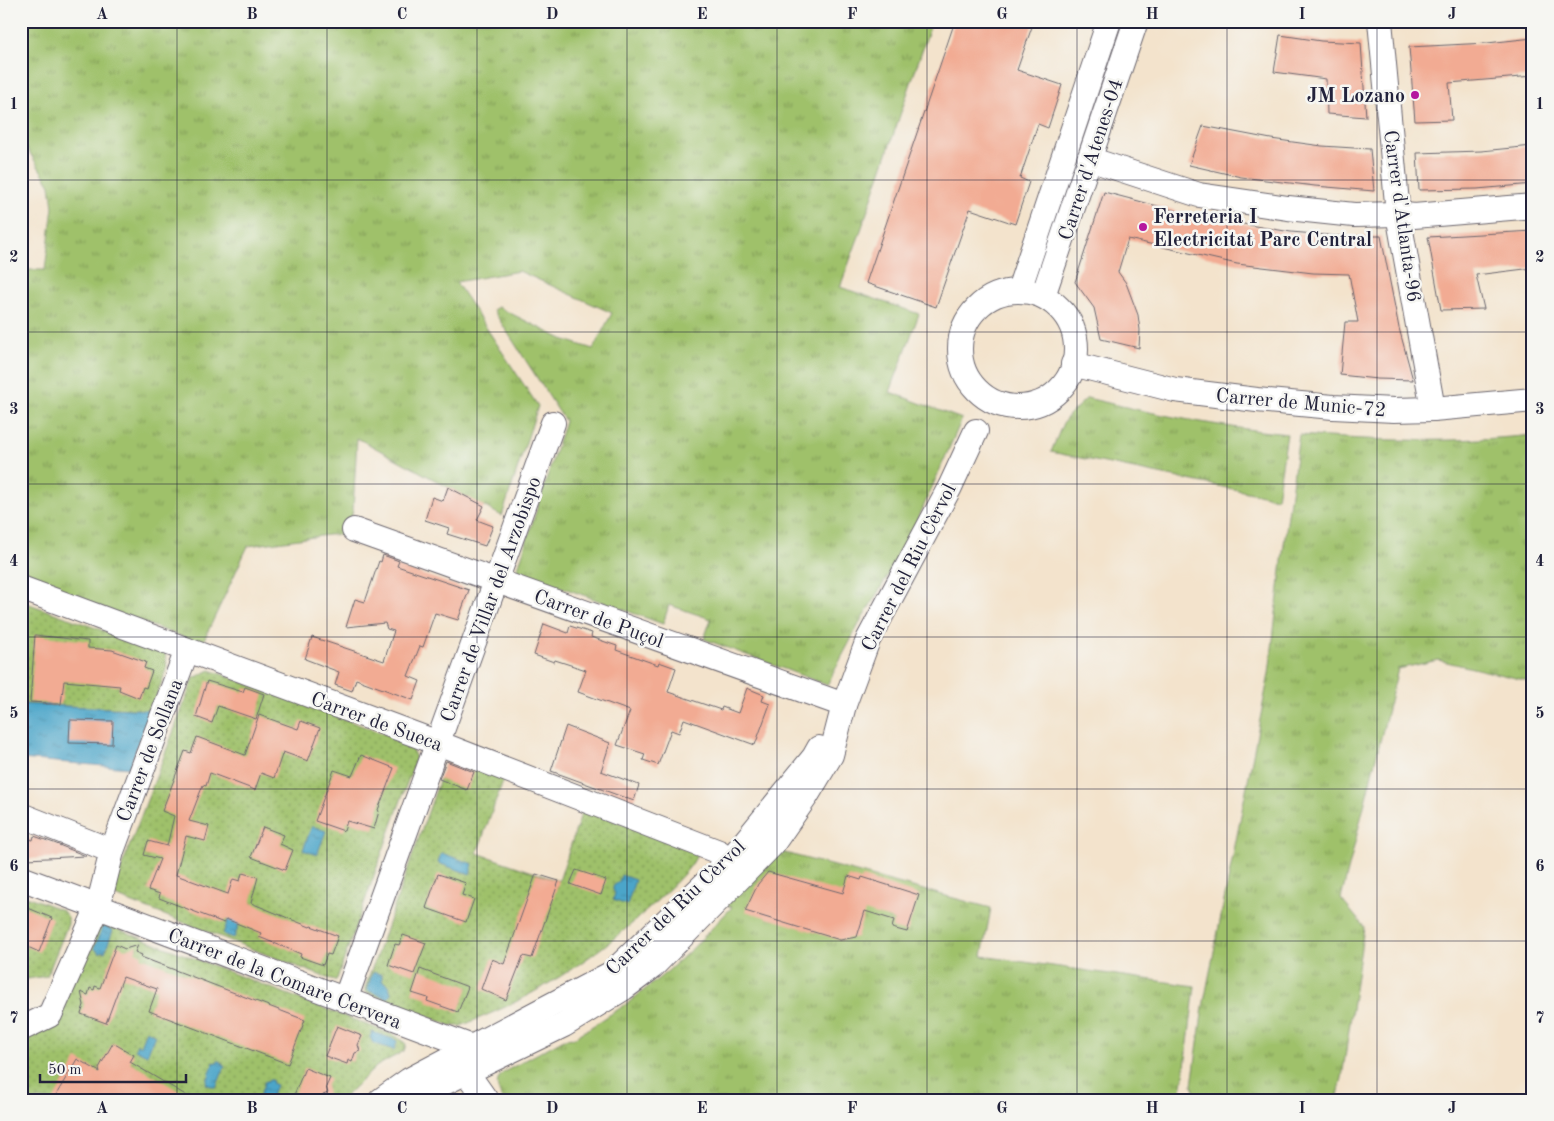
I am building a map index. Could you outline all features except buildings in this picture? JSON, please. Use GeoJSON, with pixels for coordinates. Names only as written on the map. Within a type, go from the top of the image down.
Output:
{"type":"FeatureCollection","features":[{"type":"Feature","properties":{"kind":"street","name":"Carrer d'Atenes-04"},"geometry":{"type":"LineString","coordinates":[[1019,290],[1109,21]]}},
{"type":"Feature","properties":{"kind":"street","name":"Carrer d'Atenes-04"},"geometry":{"type":"LineString","coordinates":[[1043,296],[1136,21]]}},
{"type":"Feature","properties":{"kind":"street","name":"Carrer d'Atlanta-96"},"geometry":{"type":"LineString","coordinates":[[1380,21],[1398,214],[1433,409]]}},
{"type":"Feature","properties":{"kind":"street"},"geometry":{"type":"LineString","coordinates":[[1089,158],[1199,195],[1298,209],[1354,214],[1414,216],[1533,206]]}},
{"type":"Feature","properties":{"kind":"street"},"geometry":{"type":"LineString","coordinates":[[1019,290],[1043,296],[1060,308],[1072,325],[1077,346],[1071,375],[1058,392],[1047,400],[1023,407],[1002,405],[978,392],[969,381],[960,356],[962,333],[973,311],[988,298],[1003,292],[1019,290]]}},
{"type":"Feature","properties":{"kind":"street","name":"Carrer de Munic-72"},"geometry":{"type":"LineString","coordinates":[[1073,364],[1175,390],[1333,407],[1394,410],[1433,409],[1533,400]]}},
{"type":"Feature","properties":{"kind":"street","name":"Carrer del Riu Cèrvol"},"geometry":{"type":"LineString","coordinates":[[976,430],[978,392]]}},
{"type":"Feature","properties":{"kind":"street","name":"Carrer del Riu Cèrvol"},"geometry":{"type":"LineString","coordinates":[[410,1100],[564,1025],[624,988],[652,967],[772,845],[807,795],[831,755],[844,705],[868,640],[950,486],[976,430],[1002,405]]}},
{"type":"Feature","properties":{"kind":"street","name":"Carrer de Villar del Arzobispo"},"geometry":{"type":"LineString","coordinates":[[345,1000],[553,423]]}},
{"type":"Feature","properties":{"kind":"street","name":"Carrer de Puçol"},"geometry":{"type":"LineString","coordinates":[[354,530],[844,705]]}},
{"type":"Feature","properties":{"kind":"street","name":"Carrer de Sueca"},"geometry":{"type":"LineString","coordinates":[[21,588],[438,743],[719,852],[730,860]]}},
{"type":"Feature","properties":{"kind":"street","name":"Carrer de Sollana"},"geometry":{"type":"LineString","coordinates":[[21,1029],[50,1015],[98,907],[112,851],[187,650]]}},
{"type":"Feature","properties":{"kind":"street","name":"Carrer del Riu Cèrvol"},"geometry":{"type":"LineString","coordinates":[[381,1100],[409,1080],[612,973],[730,860],[814,757],[844,705]]}},
{"type":"Feature","properties":{"kind":"street"},"geometry":{"type":"LineString","coordinates":[[21,815],[112,851]]}},
{"type":"Feature","properties":{"kind":"street","name":"Carrer de la Comare Cervera"},"geometry":{"type":"LineString","coordinates":[[21,878],[472,1047]]}},
{"type":"Feature","properties":{"kind":"street"},"geometry":{"type":"LineString","coordinates":[[467,1073],[486,1100]]}},
{"type":"Feature","properties":{"kind":"green space"},"geometry":{"type":"Polygon","coordinates":[[[21,21],[932,21],[840,287],[919,314],[890,392],[962,419],[908,542],[859,624],[827,685],[704,639],[711,619],[669,605],[663,624],[517,571],[565,421],[493,310],[498,307],[562,339],[593,349],[612,313],[519,271],[456,282],[538,406],[502,516],[357,438],[353,510],[347,534],[248,546],[202,644],[21,578],[21,542],[27,438],[21,439],[21,270],[45,270],[53,207],[50,185],[21,139],[21,21]]]}},
{"type":"Feature","properties":{"kind":"green space"},"geometry":{"type":"Polygon","coordinates":[[[1087,398],[1236,428],[1287,434],[1277,498],[1051,452],[1063,423],[1087,398]]]}},
{"type":"Feature","properties":{"kind":"green space"},"geometry":{"type":"Polygon","coordinates":[[[1299,435],[1416,440],[1504,438],[1533,435],[1533,682],[1438,660],[1398,669],[1341,899],[1364,927],[1342,1078],[1337,1100],[1207,1100],[1195,1092],[1192,1085],[1203,1007],[1269,674],[1299,435]]]}},
{"type":"Feature","properties":{"kind":"green space"},"geometry":{"type":"Polygon","coordinates":[[[21,601],[165,653],[167,668],[151,710],[22,704],[21,601]]]}},
{"type":"Feature","properties":{"kind":"green space"},"geometry":{"type":"Polygon","coordinates":[[[210,670],[409,743],[416,758],[335,981],[115,896],[113,889],[194,678],[210,670]]]}},
{"type":"Feature","properties":{"kind":"green space"},"geometry":{"type":"Polygon","coordinates":[[[449,759],[504,778],[477,853],[559,881],[583,808],[696,853],[693,862],[675,883],[629,926],[596,952],[542,988],[516,1002],[461,1026],[452,1026],[365,992],[446,762],[449,759]]]}},
{"type":"Feature","properties":{"kind":"green space"},"geometry":{"type":"Polygon","coordinates":[[[774,850],[991,908],[982,956],[1195,986],[1179,1100],[502,1099],[497,1085],[499,1078],[504,1072],[564,1039],[574,1038],[628,1003],[668,971],[732,907],[726,905],[774,850]]]}},
{"type":"Feature","properties":{"kind":"green space"},"geometry":{"type":"Polygon","coordinates":[[[21,894],[62,910],[68,917],[68,924],[47,976],[21,980],[21,894]]]}},
{"type":"Feature","properties":{"kind":"green space"},"geometry":{"type":"Polygon","coordinates":[[[102,923],[396,1036],[406,1044],[404,1051],[377,1066],[341,1100],[21,1100],[21,1075],[28,1037],[102,923]]]}},
{"type":"Feature","properties":{"kind":"water"},"geometry":{"type":"Polygon","coordinates":[[[22,704],[151,710],[129,768],[21,759],[22,704]]]}},
{"type":"Feature","properties":{"kind":"water"},"geometry":{"type":"Polygon","coordinates":[[[312,826],[326,831],[317,855],[303,850],[312,826]]]}},
{"type":"Feature","properties":{"kind":"water"},"geometry":{"type":"Polygon","coordinates":[[[441,853],[473,864],[470,874],[438,863],[441,853]]]}},
{"type":"Feature","properties":{"kind":"water"},"geometry":{"type":"Polygon","coordinates":[[[621,875],[635,880],[627,905],[613,900],[615,893],[613,886],[619,882],[621,875]]]}},
{"type":"Feature","properties":{"kind":"water"},"geometry":{"type":"Polygon","coordinates":[[[231,912],[242,916],[234,938],[223,934],[231,912]]]}},
{"type":"Feature","properties":{"kind":"water"},"geometry":{"type":"Polygon","coordinates":[[[103,926],[113,930],[105,952],[102,951],[100,953],[94,948],[103,926]]]}},
{"type":"Feature","properties":{"kind":"water"},"geometry":{"type":"Polygon","coordinates":[[[375,972],[382,975],[382,981],[389,985],[391,994],[388,998],[367,990],[372,974],[375,972]]]}},
{"type":"Feature","properties":{"kind":"water"},"geometry":{"type":"Polygon","coordinates":[[[146,1030],[155,1035],[147,1055],[135,1049],[137,1044],[140,1046],[146,1030]]]}},
{"type":"Feature","properties":{"kind":"water"},"geometry":{"type":"Polygon","coordinates":[[[372,1032],[396,1040],[394,1050],[373,1043],[370,1037],[372,1032]]]}},
{"type":"Feature","properties":{"kind":"water"},"geometry":{"type":"Polygon","coordinates":[[[218,1061],[225,1066],[216,1088],[206,1084],[214,1062],[217,1063],[218,1061]]]}},
{"type":"Feature","properties":{"kind":"water"},"geometry":{"type":"Polygon","coordinates":[[[272,1080],[273,1084],[276,1085],[270,1100],[258,1100],[265,1081],[268,1082],[272,1080]]]}},
{"type":"Feature","properties":{"kind":"place","name":"JM Lozano"},"geometry":{"type":"Point","coordinates":[1415,95]}},
{"type":"Feature","properties":{"kind":"place","name":"Ferreteria I Electricitat Parc Central"},"geometry":{"type":"Point","coordinates":[1143,227]}}]}
